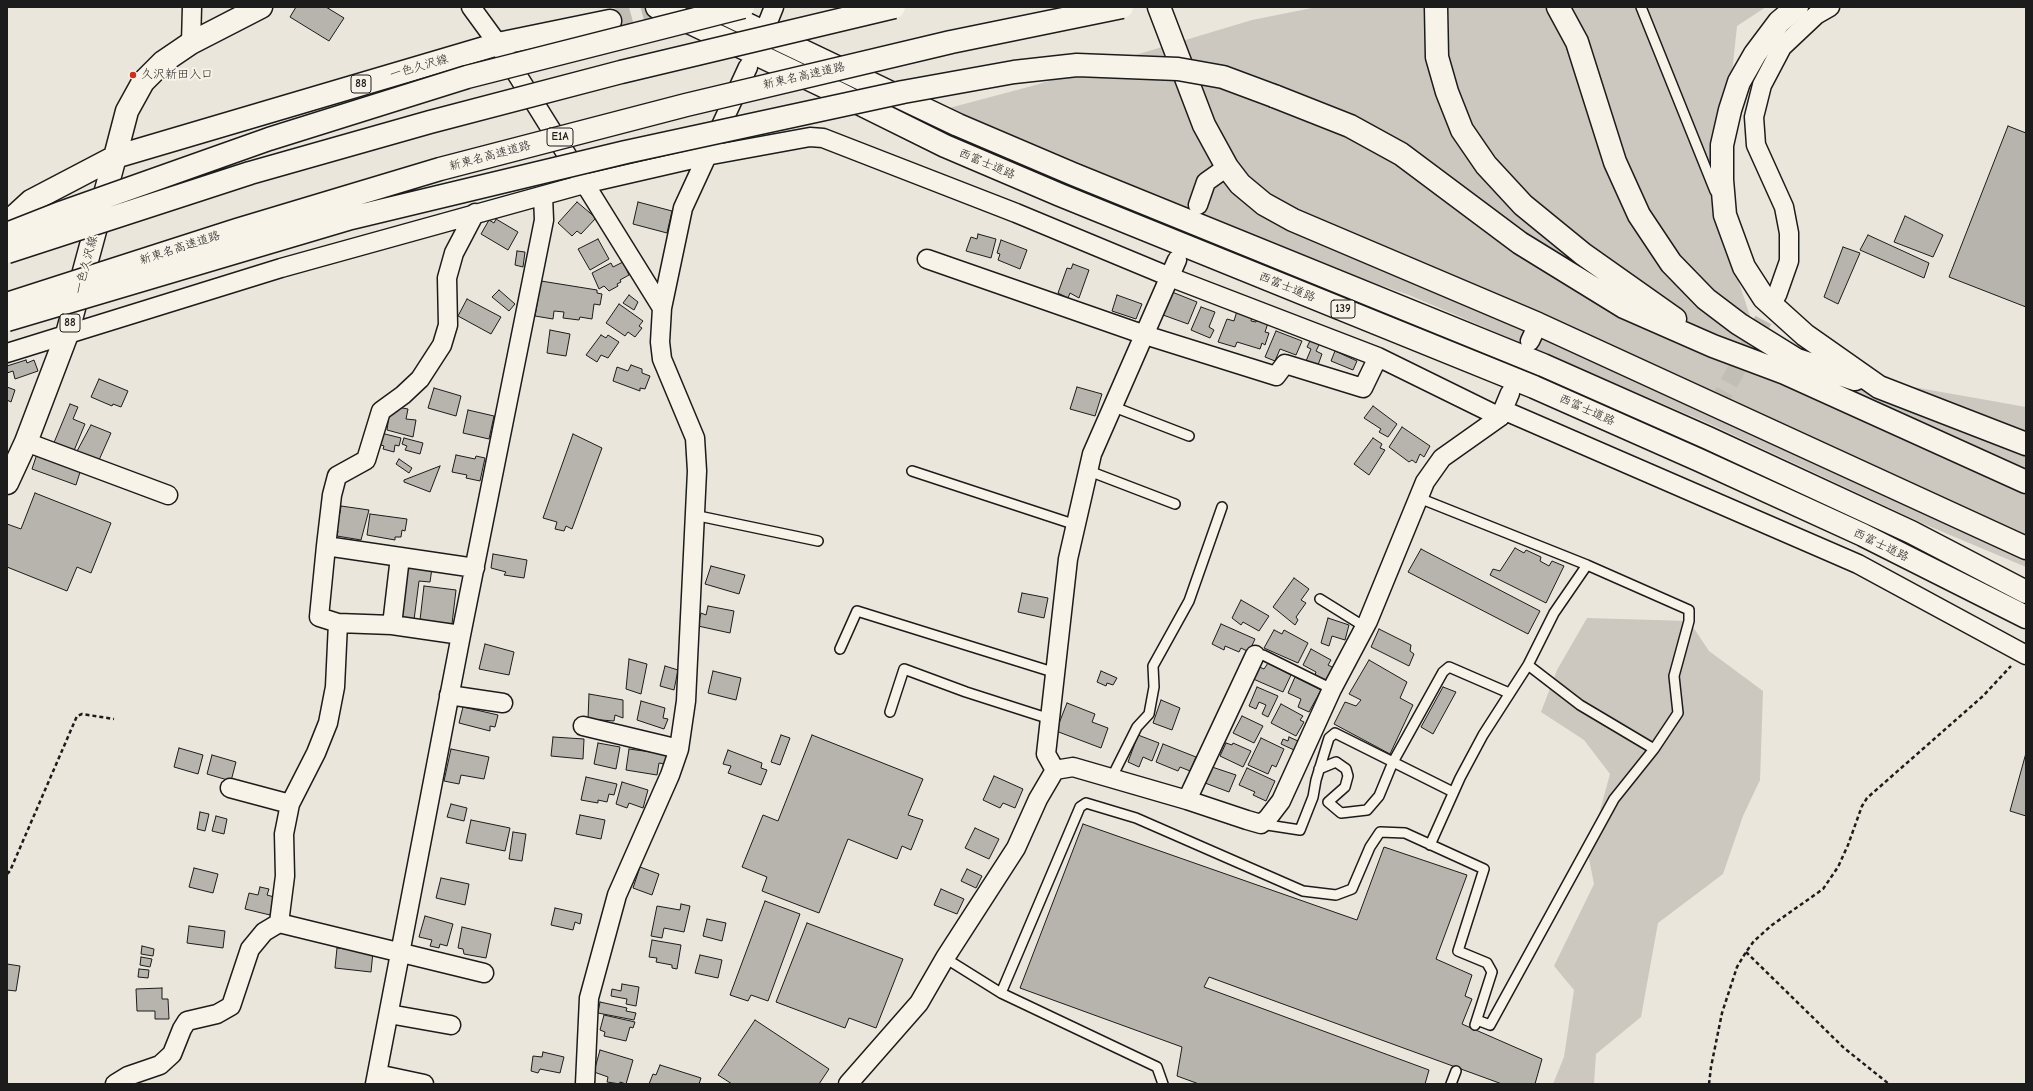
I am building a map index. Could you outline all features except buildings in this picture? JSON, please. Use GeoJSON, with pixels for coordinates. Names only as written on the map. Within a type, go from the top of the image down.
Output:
{"type":"FeatureCollection","features":[{"type":"Feature","properties":{"kind":"main road","name":"一色久沢線"},"geometry":{"type":"LineString","coordinates":[[7,483],[26,442],[67,334],[127,111],[144,82],[162,62],[191,43],[261,7]]}},
{"type":"Feature","properties":{"kind":"main road","name":"西富士道路"},"geometry":{"type":"LineString","coordinates":[[657,7],[945,146],[1060,195],[1534,387],[1692,456],[1863,535],[2026,617]]}},
{"type":"Feature","properties":{"kind":"main road","name":"西富士道路"},"geometry":{"type":"LineString","coordinates":[[711,7],[958,125],[1074,174],[1542,365],[1708,438],[1911,532],[2026,592]]}},
{"type":"Feature","properties":{"kind":"main road"},"geometry":{"type":"LineString","coordinates":[[7,234],[63,212],[269,139],[445,84],[743,7]]}},
{"type":"Feature","properties":{"kind":"main road"},"geometry":{"type":"LineString","coordinates":[[7,252],[250,173],[430,122],[621,72],[894,7]]}},
{"type":"Feature","properties":{"kind":"main road","name":"新東名高速道路"},"geometry":{"type":"LineString","coordinates":[[7,304],[237,230],[440,169],[686,105],[951,42],[1122,7]]}},
{"type":"Feature","properties":{"kind":"main road"},"geometry":{"type":"LineString","coordinates":[[1159,7],[1204,125],[1227,167],[1240,184],[1264,204],[1293,220],[1534,333],[2026,548]]}},
{"type":"Feature","properties":{"kind":"main road"},"geometry":{"type":"LineString","coordinates":[[1436,7],[1437,57],[1447,92],[1462,130],[1486,165],[1523,205],[1583,254],[1713,346]]}},
{"type":"Feature","properties":{"kind":"main road"},"geometry":{"type":"LineString","coordinates":[[1558,7],[1577,42],[1618,169],[1639,215],[1671,263],[1706,299],[1739,324],[1797,360],[1879,387],[2026,444]]}},
{"type":"Feature","properties":{"kind":"main road"},"geometry":{"type":"LineString","coordinates":[[1797,7],[1780,22],[1755,54],[1739,82],[1730,110],[1722,145],[1722,180],[1725,215],[1744,266],[1764,298],[1805,335],[1879,387]]}},
{"type":"Feature","properties":{"kind":"main road","name":"一色久沢線"},"geometry":{"type":"LineString","coordinates":[[115,157],[498,44],[610,21]]}},
{"type":"Feature","properties":{"kind":"main road"},"geometry":{"type":"LineString","coordinates":[[7,320],[351,218],[626,152],[904,92],[1014,72],[1077,65],[1178,69],[1223,77],[1350,126],[1401,154],[1520,243],[1618,303],[1713,346],[1785,373],[2026,482]]}},
{"type":"Feature","properties":{"kind":"main road"},"geometry":{"type":"LineString","coordinates":[[7,223],[31,201],[115,157]]}},
{"type":"Feature","properties":{"kind":"main road"},"geometry":{"type":"LineString","coordinates":[[2001,578],[2026,588]]}},
{"type":"Feature","properties":{"kind":"street"},"geometry":{"type":"LineString","coordinates":[[191,43],[192,7]]}},
{"type":"Feature","properties":{"kind":"street"},"geometry":{"type":"LineString","coordinates":[[471,7],[498,44],[662,308]]}},
{"type":"Feature","properties":{"kind":"street"},"geometry":{"type":"LineString","coordinates":[[1777,295],[1789,261],[1789,233],[1784,207],[1756,146],[1754,117],[1762,85],[1782,47],[1816,15],[1830,7]]}},
{"type":"Feature","properties":{"kind":"street"},"geometry":{"type":"LineString","coordinates":[[585,1084],[589,998],[617,895],[670,775],[679,749],[686,701],[694,515],[698,471],[695,438],[662,359],[660,342],[662,308],[683,208],[748,66]]}},
{"type":"Feature","properties":{"kind":"street"},"geometry":{"type":"LineString","coordinates":[[7,353],[281,268],[584,184],[706,156],[810,137],[823,138],[1016,213],[1170,277],[1378,358],[1501,414],[1858,564],[2024,654]]}},
{"type":"Feature","properties":{"kind":"street"},"geometry":{"type":"LineString","coordinates":[[1198,204],[1206,182],[1227,167]]}},
{"type":"Feature","properties":{"kind":"street"},"geometry":{"type":"LineString","coordinates":[[424,1084],[376,1079],[449,695],[544,220],[544,196]]}},
{"type":"Feature","properties":{"kind":"street"},"geometry":{"type":"LineString","coordinates":[[461,635],[392,625],[338,623],[319,617],[332,495],[337,476],[366,460],[381,411],[403,396],[420,379],[442,345],[448,324],[447,278],[454,254],[475,214]]}},
{"type":"Feature","properties":{"kind":"street"},"geometry":{"type":"LineString","coordinates":[[927,260],[1145,335],[1276,376],[1285,364],[1363,388],[1378,358]]}},
{"type":"Feature","properties":{"kind":"street"},"geometry":{"type":"LineString","coordinates":[[1055,770],[1046,754],[1068,559],[1092,454],[1114,407],[1177,260]]}},
{"type":"Feature","properties":{"kind":"street"},"geometry":{"type":"LineString","coordinates":[[1055,770],[1073,767],[1112,777],[1262,824],[1281,801],[1332,689],[1365,627],[1426,482],[1442,458],[1501,414],[1510,393]]}},
{"type":"Feature","properties":{"kind":"street"},"geometry":{"type":"LineString","coordinates":[[26,442],[168,495]]}},
{"type":"Feature","properties":{"kind":"street"},"geometry":{"type":"LineString","coordinates":[[326,546],[475,568]]}},
{"type":"Feature","properties":{"kind":"street"},"geometry":{"type":"LineString","coordinates":[[392,625],[400,557]]}},
{"type":"Feature","properties":{"kind":"street"},"geometry":{"type":"LineString","coordinates":[[279,923],[285,876],[284,834],[290,804],[316,753],[328,723],[335,687],[338,623]]}},
{"type":"Feature","properties":{"kind":"street"},"geometry":{"type":"LineString","coordinates":[[1187,800],[1255,655]]}},
{"type":"Feature","properties":{"kind":"street"},"geometry":{"type":"LineString","coordinates":[[449,695],[503,703]]}},
{"type":"Feature","properties":{"kind":"street"},"geometry":{"type":"LineString","coordinates":[[583,726],[679,749]]}},
{"type":"Feature","properties":{"kind":"street"},"geometry":{"type":"LineString","coordinates":[[848,1084],[919,1003],[945,958],[1016,848],[1038,799],[1055,770]]}},
{"type":"Feature","properties":{"kind":"street"},"geometry":{"type":"LineString","coordinates":[[230,788],[290,804]]}},
{"type":"Feature","properties":{"kind":"street"},"geometry":{"type":"LineString","coordinates":[[115,1084],[128,1076],[160,1066],[172,1054],[182,1028],[188,1021],[217,1014],[230,1006],[250,949],[264,932],[279,923],[400,951],[484,973]]}},
{"type":"Feature","properties":{"kind":"street"},"geometry":{"type":"LineString","coordinates":[[389,1014],[451,1025]]}},
{"type":"Feature","properties":{"kind":"lane"},"geometry":{"type":"LineString","coordinates":[[1641,7],[1725,215]]}},
{"type":"Feature","properties":{"kind":"lane"},"geometry":{"type":"LineString","coordinates":[[1114,407],[1189,436]]}},
{"type":"Feature","properties":{"kind":"lane"},"geometry":{"type":"LineString","coordinates":[[912,471],[1076,525]]}},
{"type":"Feature","properties":{"kind":"lane"},"geometry":{"type":"LineString","coordinates":[[1089,471],[1175,504]]}},
{"type":"Feature","properties":{"kind":"lane"},"geometry":{"type":"LineString","coordinates":[[1001,993],[1080,807],[1086,803],[1136,818],[1303,891],[1336,895],[1352,888],[1370,847],[1380,832],[1405,833],[1484,869],[1458,951],[1487,963],[1492,972],[1476,1022],[1490,1025],[1614,799],[1654,749],[1678,713],[1674,676],[1689,621],[1689,610],[1587,565],[1419,498]]}},
{"type":"Feature","properties":{"kind":"lane"},"geometry":{"type":"LineString","coordinates":[[1112,777],[1137,727],[1149,714],[1154,687],[1153,666],[1188,601],[1222,506]]}},
{"type":"Feature","properties":{"kind":"lane"},"geometry":{"type":"LineString","coordinates":[[694,515],[818,541]]}},
{"type":"Feature","properties":{"kind":"lane"},"geometry":{"type":"LineString","coordinates":[[1430,845],[1453,792],[1482,735],[1528,665],[1554,613],[1587,565]]}},
{"type":"Feature","properties":{"kind":"lane"},"geometry":{"type":"LineString","coordinates":[[1320,599],[1365,627]]}},
{"type":"Feature","properties":{"kind":"lane"},"geometry":{"type":"LineString","coordinates":[[840,649],[857,611],[1056,673]]}},
{"type":"Feature","properties":{"kind":"lane"},"geometry":{"type":"LineString","coordinates":[[1255,655],[1263,655],[1332,689]]}},
{"type":"Feature","properties":{"kind":"lane"},"geometry":{"type":"LineString","coordinates":[[1528,665],[1580,705],[1654,749]]}},
{"type":"Feature","properties":{"kind":"lane"},"geometry":{"type":"LineString","coordinates":[[1313,797],[1328,802],[1341,813],[1367,810],[1379,796],[1393,762],[1443,672],[1449,667],[1509,693]]}},
{"type":"Feature","properties":{"kind":"lane"},"geometry":{"type":"LineString","coordinates":[[890,712],[904,669],[966,692],[1050,719]]}},
{"type":"Feature","properties":{"kind":"lane"},"geometry":{"type":"LineString","coordinates":[[1262,824],[1300,830],[1313,797],[1319,769],[1329,738],[1335,733],[1453,792]]}},
{"type":"Feature","properties":{"kind":"lane"},"geometry":{"type":"LineString","coordinates":[[1319,769],[1336,762],[1346,769],[1348,776],[1345,787],[1328,802]]}},
{"type":"Feature","properties":{"kind":"lane"},"geometry":{"type":"LineString","coordinates":[[945,958],[1001,993],[1157,1067],[1163,1084]]}},
{"type":"Feature","properties":{"kind":"lane"},"geometry":{"type":"LineString","coordinates":[[1451,1084],[1456,1071]]}},
{"type":"Feature","properties":{"kind":"path"},"geometry":{"type":"LineString","coordinates":[[1709,1084],[1722,1013],[1737,967],[1754,941],[1772,925],[1823,889],[1843,856],[1862,806],[1867,798],[1983,696],[2024,654]]}},
{"type":"Feature","properties":{"kind":"path"},"geometry":{"type":"LineString","coordinates":[[7,874],[10,871],[77,716],[82,714],[114,719]]}},
{"type":"Feature","properties":{"kind":"path"},"geometry":{"type":"LineString","coordinates":[[1746,952],[1844,1048],[1889,1084]]}},
{"type":"Feature","properties":{"kind":"shaded area"},"geometry":{"type":"Polygon","coordinates":[[[1317,7],[1766,7],[1737,26],[1717,216],[1754,328],[1902,385],[2026,407],[2026,567],[1924,524],[1710,424],[1409,295],[1327,267],[949,108],[1032,86],[1252,20],[1317,7]]]}},
{"type":"Feature","properties":{"kind":"shaded area"},"geometry":{"type":"Polygon","coordinates":[[[1587,618],[1689,621],[1709,651],[1763,691],[1760,780],[1743,816],[1723,874],[1658,923],[1641,1017],[1596,1054],[1594,1084],[1553,1084],[1564,1057],[1574,990],[1554,966],[1594,884],[1588,854],[1610,774],[1584,740],[1541,712],[1557,670],[1587,618]]]}},
{"type":"Feature","properties":{"kind":"tunnel"},"geometry":{"type":"LineString","coordinates":[[610,21],[662,7]]}},
{"type":"Feature","properties":{"kind":"tunnel"},"geometry":{"type":"LineString","coordinates":[[1716,407],[1777,295]]}},
{"type":"Feature","properties":{"kind":"place","name":"久沢新田入口"},"geometry":{"type":"Point","coordinates":[133,75]}}]}
